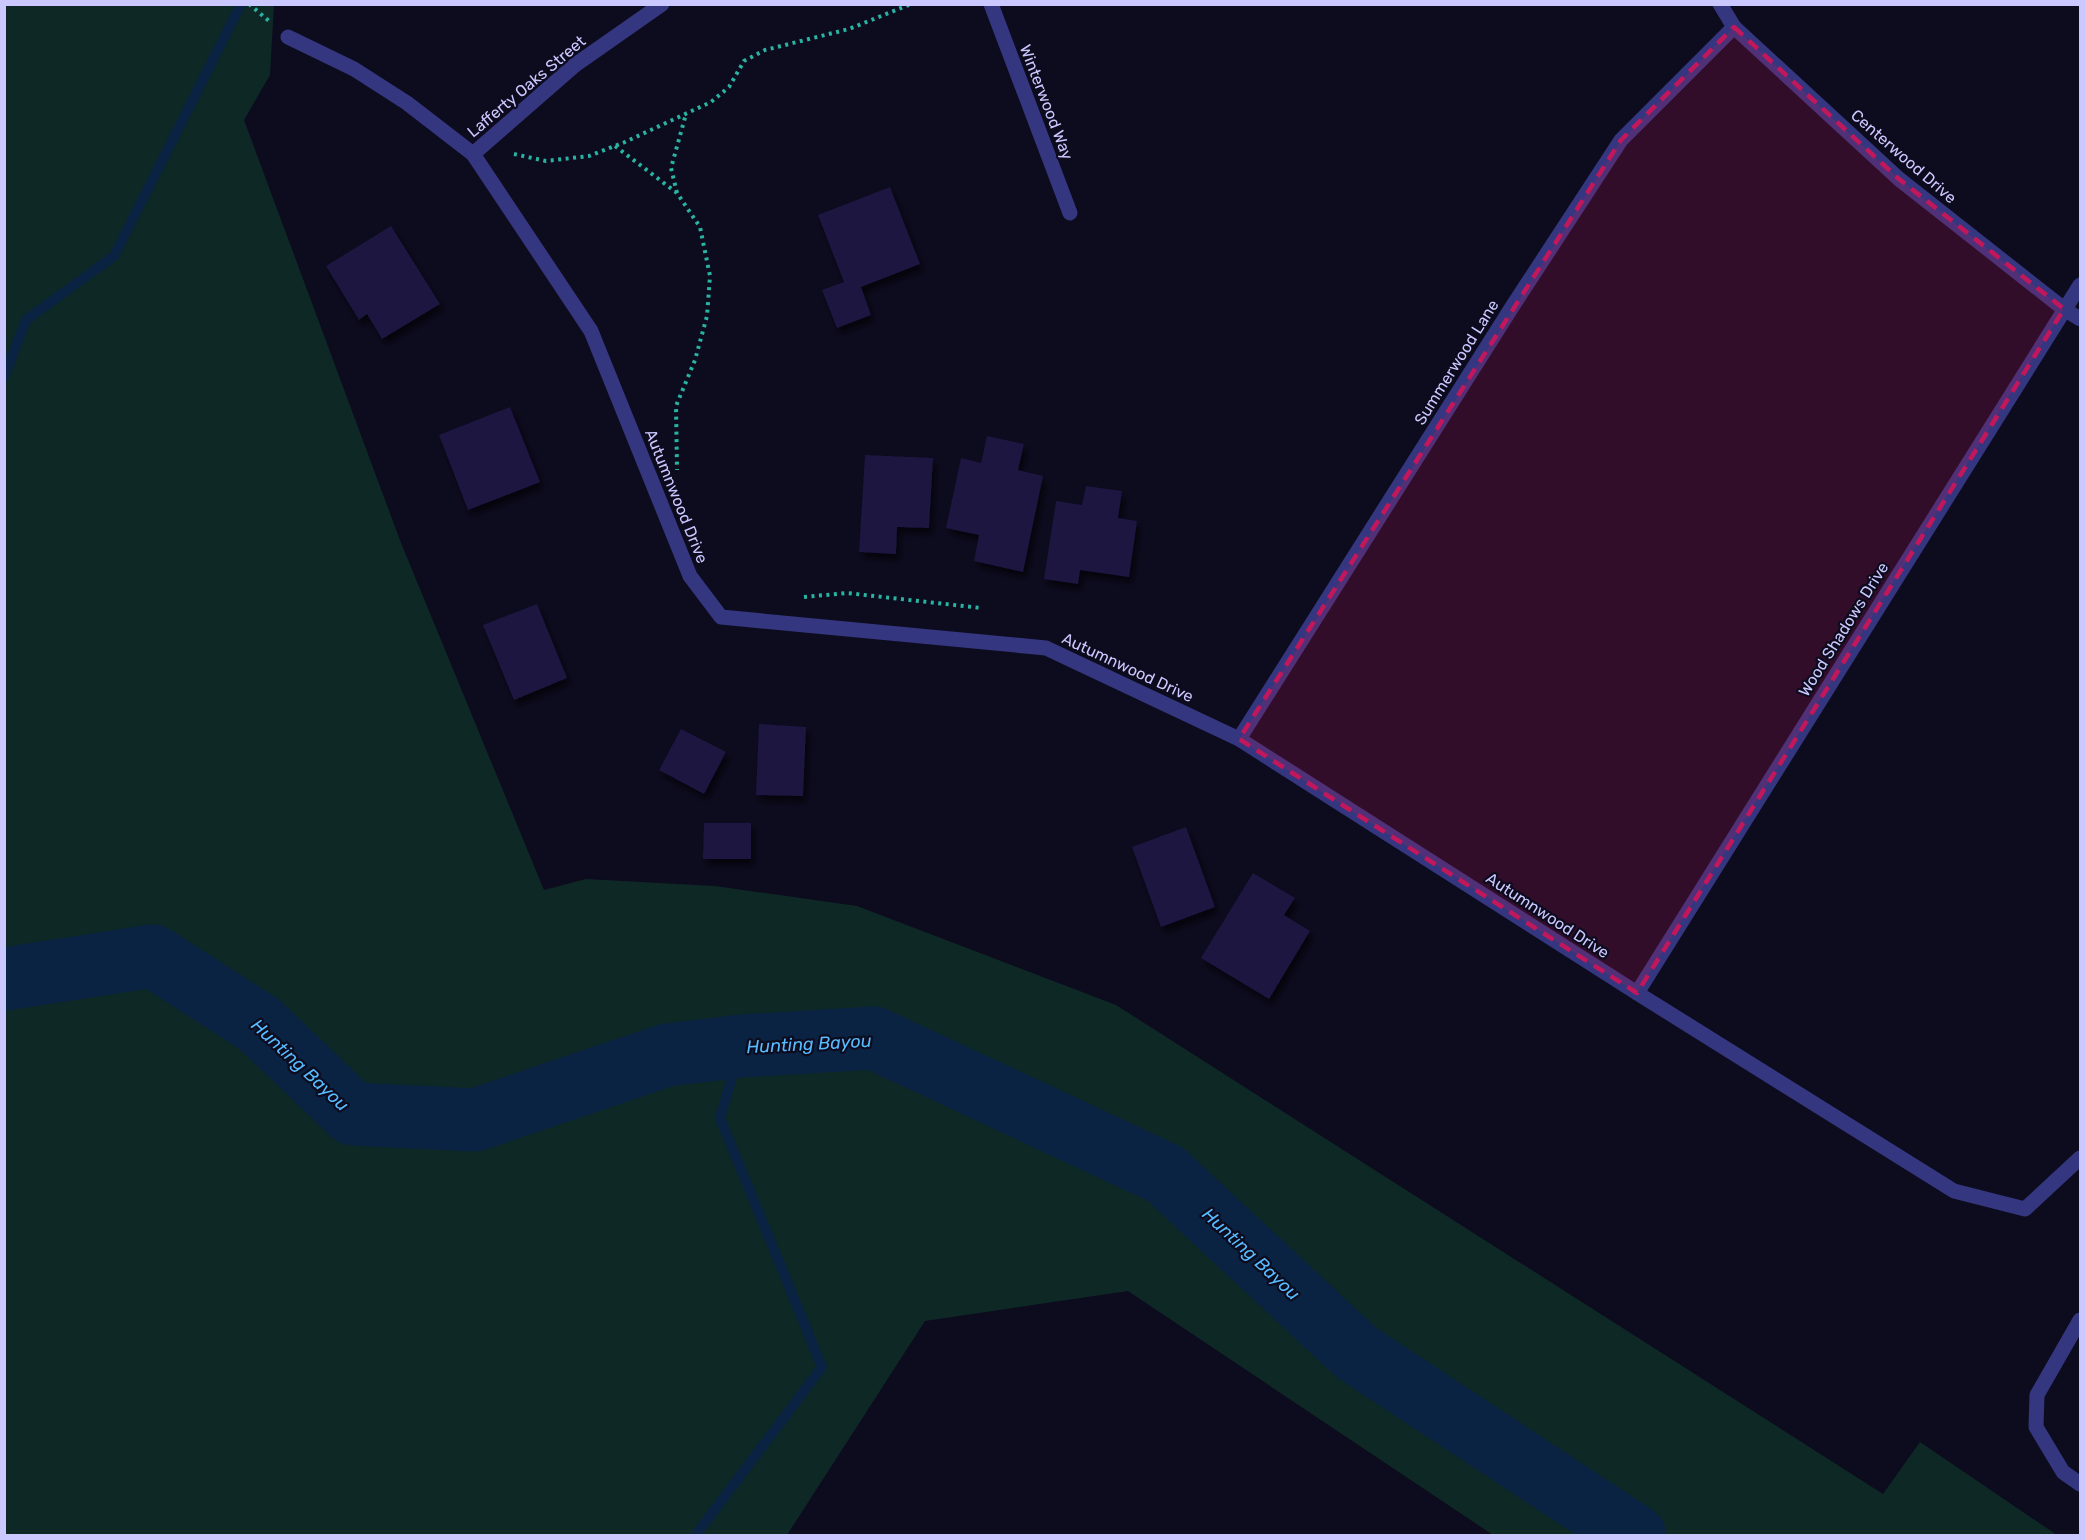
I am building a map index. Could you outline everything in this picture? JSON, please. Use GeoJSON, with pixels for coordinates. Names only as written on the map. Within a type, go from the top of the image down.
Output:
{"type":"FeatureCollection","features":[{"type":"Feature","properties":{"kind":"street","name":"Lafferty Oaks Street"},"geometry":{"type":"LineString","coordinates":[[473,154],[575,65],[662,4]]}},
{"type":"Feature","properties":{"kind":"street","name":"Winterwood Way"},"geometry":{"type":"LineString","coordinates":[[991,4],[1070,213]]}},
{"type":"Feature","properties":{"kind":"street","name":"Centerwood Drive"},"geometry":{"type":"LineString","coordinates":[[1720,4],[1734,27],[1899,179],[2064,309],[2080,319]]}},
{"type":"Feature","properties":{"kind":"street","name":"Summerwood Lane"},"geometry":{"type":"LineString","coordinates":[[1239,739],[1512,307],[1621,140],[1734,27]]}},
{"type":"Feature","properties":{"kind":"street","name":"Autumnwood Drive"},"geometry":{"type":"LineString","coordinates":[[288,37],[354,69],[407,103],[473,154],[591,331],[690,576],[721,617],[1046,648],[1239,739],[1636,993],[1954,1191],[2025,1209],[2080,1158]]}},
{"type":"Feature","properties":{"kind":"street","name":"Wood Shadows Drive"},"geometry":{"type":"LineString","coordinates":[[1636,993],[2080,285]]}},
{"type":"Feature","properties":{"kind":"street"},"geometry":{"type":"LineString","coordinates":[[2080,1320],[2037,1395],[2036,1427],[2063,1472],[2080,1484]]}},
{"type":"Feature","properties":{"kind":"path"},"geometry":{"type":"LineString","coordinates":[[249,4],[262,15]]}},
{"type":"Feature","properties":{"kind":"path"},"geometry":{"type":"LineString","coordinates":[[490,140],[513,154],[546,161],[589,156],[711,102],[729,87],[744,61],[765,50],[849,29],[911,4]]}},
{"type":"Feature","properties":{"kind":"path"},"geometry":{"type":"LineString","coordinates":[[677,193],[671,168],[686,114]]}},
{"type":"Feature","properties":{"kind":"path"},"geometry":{"type":"LineString","coordinates":[[615,146],[677,193],[700,227],[710,276],[707,316],[695,360],[676,406],[677,474]]}},
{"type":"Feature","properties":{"kind":"path"},"geometry":{"type":"LineString","coordinates":[[795,597],[847,593],[981,608]]}},
{"type":"Feature","properties":{"kind":"highlighted area"},"geometry":{"type":"Polygon","coordinates":[[[1734,27],[1899,179],[2064,309],[1637,993],[1239,739],[1621,140],[1734,27]]]}},
{"type":"Feature","properties":{"kind":"green space"},"geometry":{"type":"Polygon","coordinates":[[[5,4],[274,5],[270,75],[244,120],[401,543],[544,890],[586,879],[715,886],[857,906],[1116,1005],[1883,1494],[1920,1442],[2057,1535],[1493,1535],[1128,1291],[925,1321],[787,1535],[5,1535],[5,4]]]}},
{"type":"Feature","properties":{"kind":"building"},"geometry":{"type":"Polygon","coordinates":[[[890,187],[920,264],[861,287],[871,315],[837,328],[822,290],[844,282],[818,215],[890,187]]]}},
{"type":"Feature","properties":{"kind":"building"},"geometry":{"type":"Polygon","coordinates":[[[391,226],[440,304],[382,339],[367,314],[359,320],[326,266],[391,226]]]}},
{"type":"Feature","properties":{"kind":"building"},"geometry":{"type":"Polygon","coordinates":[[[510,407],[540,482],[468,510],[439,435],[510,407]]]}},
{"type":"Feature","properties":{"kind":"building"},"geometry":{"type":"Polygon","coordinates":[[[987,436],[1024,444],[1018,470],[1043,476],[1023,572],[974,561],[979,535],[946,528],[961,458],[981,463],[987,436]]]}},
{"type":"Feature","properties":{"kind":"building"},"geometry":{"type":"Polygon","coordinates":[[[865,455],[933,458],[929,528],[897,527],[896,554],[859,552],[865,455]]]}},
{"type":"Feature","properties":{"kind":"building"},"geometry":{"type":"Polygon","coordinates":[[[1086,486],[1122,491],[1118,518],[1137,521],[1129,577],[1080,570],[1078,584],[1044,579],[1056,501],[1082,505],[1086,486]]]}},
{"type":"Feature","properties":{"kind":"building"},"geometry":{"type":"Polygon","coordinates":[[[537,604],[567,678],[514,700],[483,625],[537,604]]]}},
{"type":"Feature","properties":{"kind":"building"},"geometry":{"type":"Polygon","coordinates":[[[759,724],[806,727],[803,796],[756,795],[759,724]]]}},
{"type":"Feature","properties":{"kind":"building"},"geometry":{"type":"Polygon","coordinates":[[[681,729],[726,752],[704,794],[659,770],[681,729]]]}},
{"type":"Feature","properties":{"kind":"building"},"geometry":{"type":"Polygon","coordinates":[[[704,823],[751,823],[751,859],[703,859],[704,823]]]}},
{"type":"Feature","properties":{"kind":"building"},"geometry":{"type":"Polygon","coordinates":[[[1186,827],[1215,907],[1161,927],[1132,847],[1186,827]]]}},
{"type":"Feature","properties":{"kind":"building"},"geometry":{"type":"Polygon","coordinates":[[[1253,873],[1295,898],[1284,915],[1310,931],[1269,999],[1201,958],[1253,873]]]}},
{"type":"Feature","properties":{"kind":"waterway"},"geometry":{"type":"LineString","coordinates":[[4,377],[26,320],[114,256],[241,4]]}},
{"type":"Feature","properties":{"kind":"waterway","name":"Hunting Bayou"},"geometry":{"type":"LineString","coordinates":[[4,979],[153,956],[259,1024],[353,1114],[475,1120],[667,1055],[741,1046],[874,1038],[1165,1174],[1357,1353],[1635,1536]]}},
{"type":"Feature","properties":{"kind":"waterway"},"geometry":{"type":"LineString","coordinates":[[695,1536],[822,1367],[720,1118],[741,1046]]}}]}
